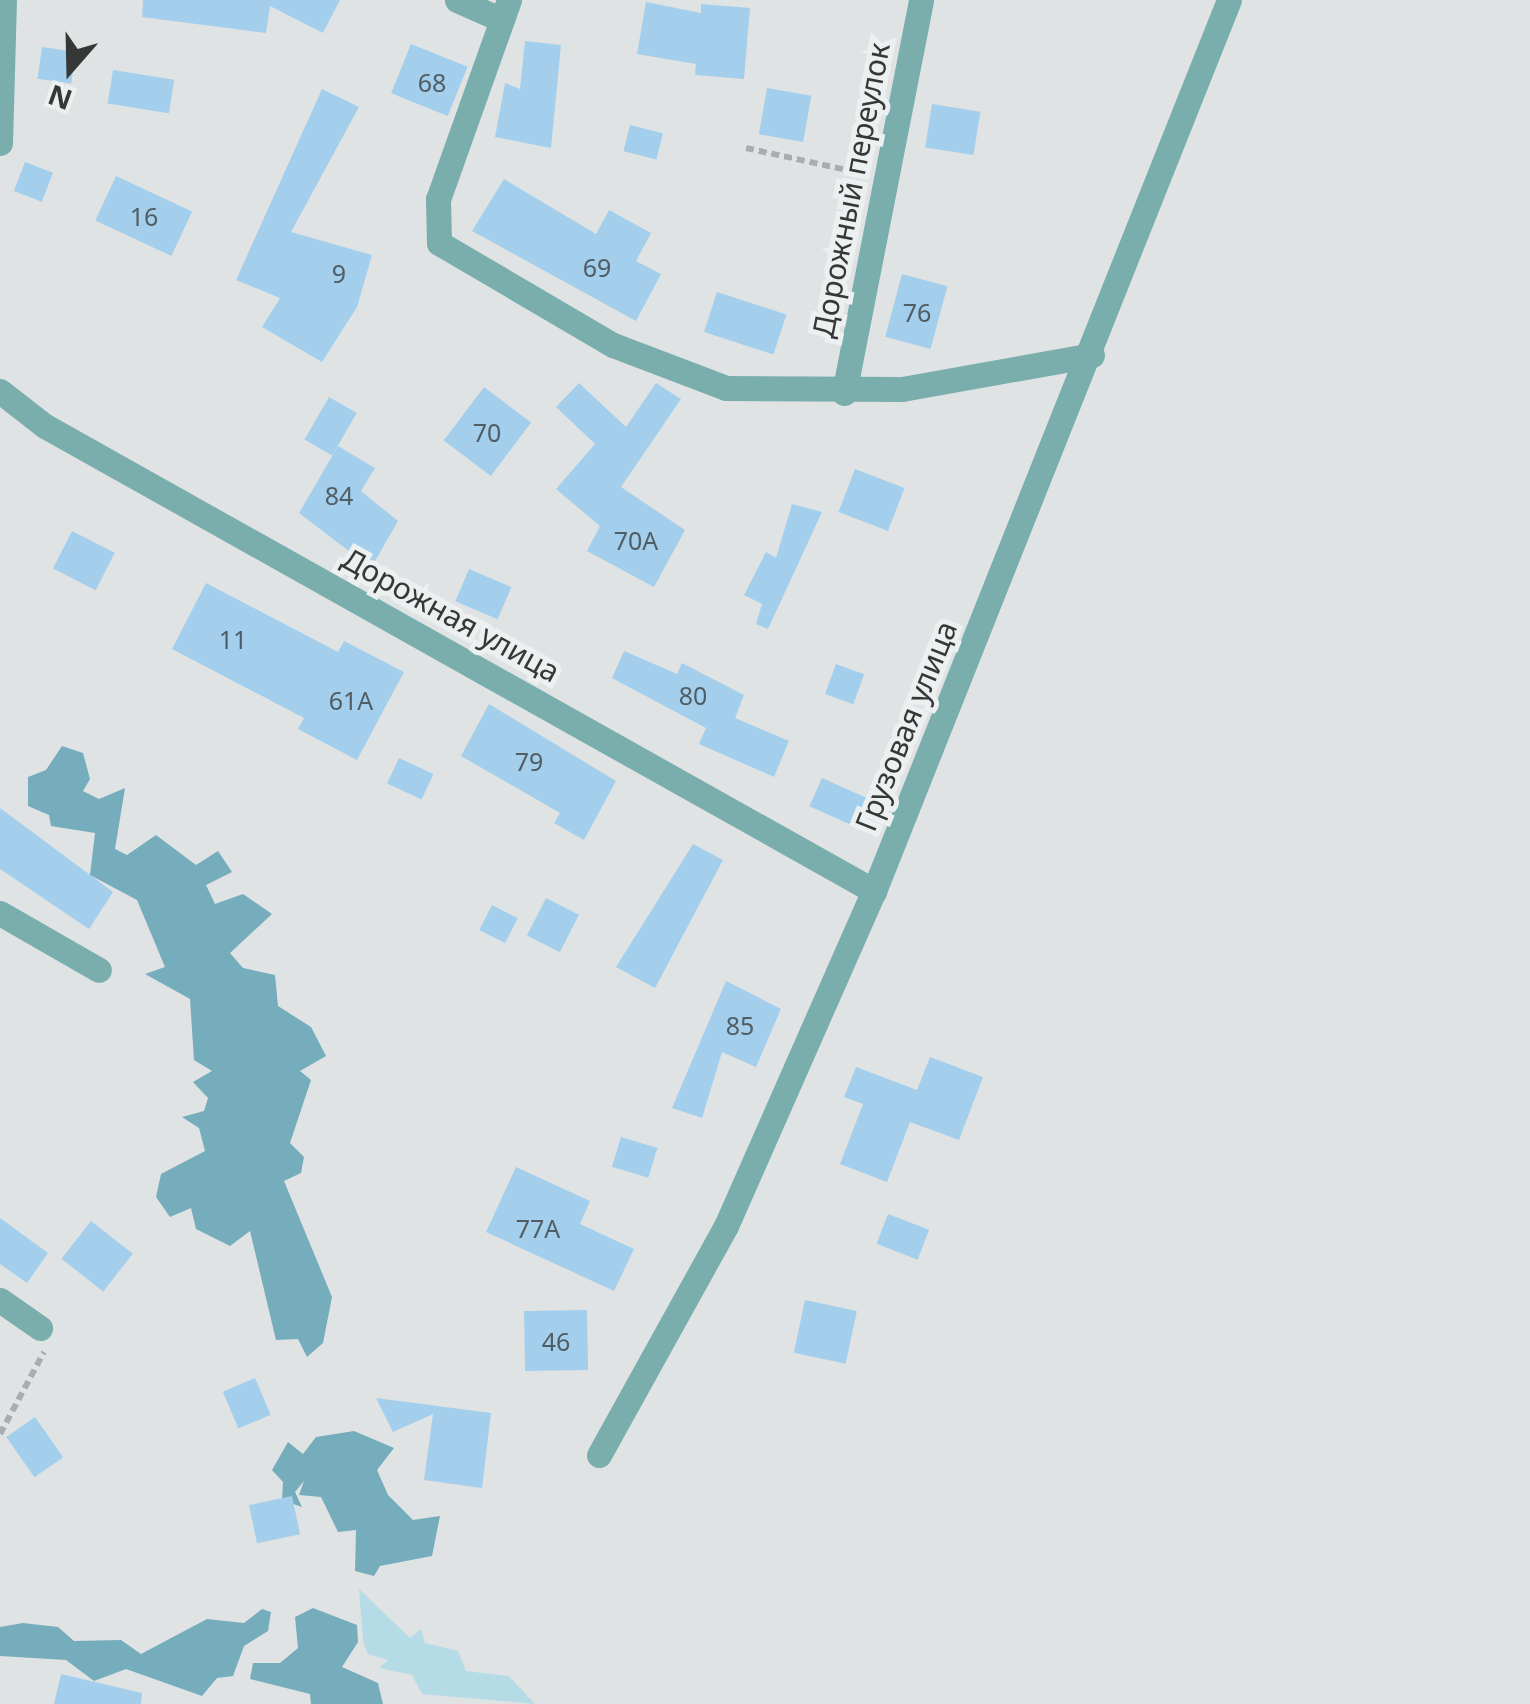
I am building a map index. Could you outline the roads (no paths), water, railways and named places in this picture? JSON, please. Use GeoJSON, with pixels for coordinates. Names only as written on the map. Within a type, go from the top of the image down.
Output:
{"type":"FeatureCollection","features":[{"type":"Feature","properties":{"kind":"street"},"geometry":{"type":"LineString","coordinates":[[0,143],[4,0]]}},
{"type":"Feature","properties":{"kind":"street"},"geometry":{"type":"LineString","coordinates":[[457,0],[506,10],[438,199],[440,243],[662,367],[765,394],[844,393],[1092,355]]}},
{"type":"Feature","properties":{"kind":"street","name":"Дорожный переулок"},"geometry":{"type":"LineString","coordinates":[[844,393],[921,0]]}},
{"type":"Feature","properties":{"kind":"street","name":"Грузовая улица"},"geometry":{"type":"LineString","coordinates":[[600,1455],[726,1226],[874,891],[1092,355],[1229,0]]}},
{"type":"Feature","properties":{"kind":"street","name":"Дорожная улица"},"geometry":{"type":"LineString","coordinates":[[0,391],[44,426],[874,891]]}},
{"type":"Feature","properties":{"kind":"street"},"geometry":{"type":"LineString","coordinates":[[0,913],[99,970]]}},
{"type":"Feature","properties":{"kind":"street"},"geometry":{"type":"LineString","coordinates":[[0,1300],[40,1328]]}}]}
